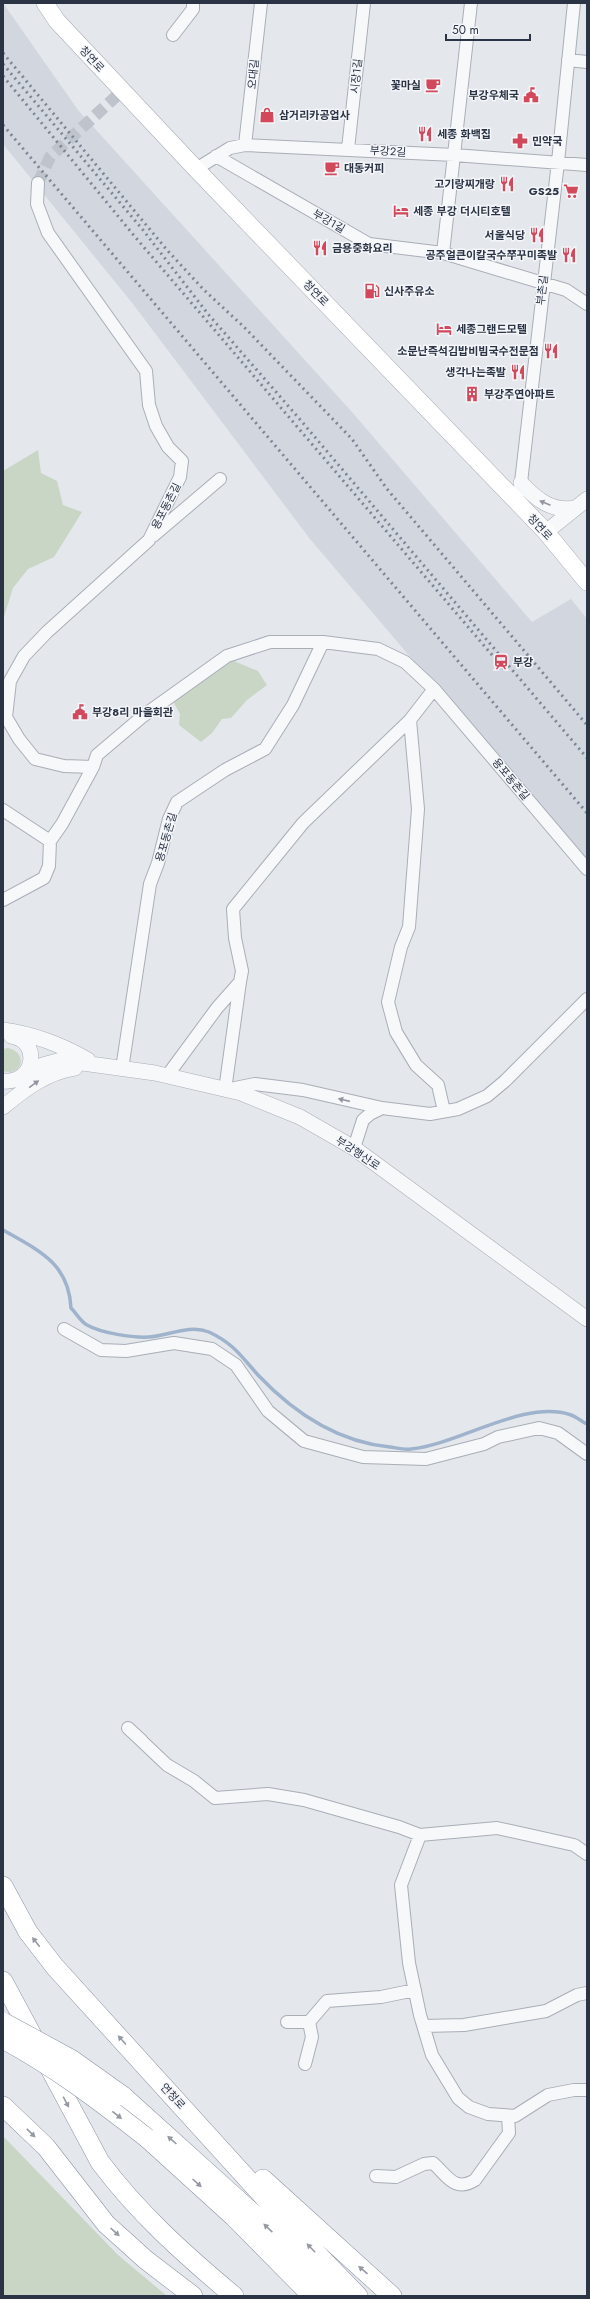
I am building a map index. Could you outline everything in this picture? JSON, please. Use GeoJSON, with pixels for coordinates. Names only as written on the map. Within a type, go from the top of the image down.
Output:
{"type":"FeatureCollection","features":[{"type":"Feature","properties":{"kind":"highway","name":"연청로"},"geometry":{"type":"LineString","coordinates":[[3,1886],[28,1932],[51,1961],[293,2229],[358,2296]]}},
{"type":"Feature","properties":{"kind":"highway"},"geometry":{"type":"LineString","coordinates":[[3,1981],[93,2149],[119,2188],[163,2243],[217,2296]]}},
{"type":"Feature","properties":{"kind":"highway"},"geometry":{"type":"LineString","coordinates":[[3,2022],[72,2059],[123,2096],[278,2236],[334,2296]]}},
{"type":"Feature","properties":{"kind":"highway"},"geometry":{"type":"LineString","coordinates":[[3,2039],[42,2060],[82,2087],[147,2138],[234,2217],[312,2296]]}},
{"type":"Feature","properties":{"kind":"highway"},"geometry":{"type":"LineString","coordinates":[[148,2068],[302,2216],[392,2296]]}},
{"type":"Feature","properties":{"kind":"highway"},"geometry":{"type":"LineString","coordinates":[[3,2106],[46,2147],[106,2224],[146,2260],[193,2296]]}},
{"type":"Feature","properties":{"kind":"highway"},"geometry":{"type":"LineString","coordinates":[[119,2188],[174,2245],[234,2296]]}},
{"type":"Feature","properties":{"kind":"main road","name":"청연로"},"geometry":{"type":"LineString","coordinates":[[45,3],[57,21],[196,169],[546,532],[587,582]]}},
{"type":"Feature","properties":{"kind":"street"},"geometry":{"type":"LineString","coordinates":[[173,35],[193,9],[192,3]]}},
{"type":"Feature","properties":{"kind":"street","name":"오대길"},"geometry":{"type":"LineString","coordinates":[[245,145],[261,3]]}},
{"type":"Feature","properties":{"kind":"street","name":"시장1길"},"geometry":{"type":"LineString","coordinates":[[348,149],[364,3]]}},
{"type":"Feature","properties":{"kind":"street"},"geometry":{"type":"LineString","coordinates":[[443,253],[471,3]]}},
{"type":"Feature","properties":{"kind":"street","name":"부촌길"},"geometry":{"type":"LineString","coordinates":[[520,506],[521,483],[558,162],[574,3]]}},
{"type":"Feature","properties":{"kind":"street"},"geometry":{"type":"LineString","coordinates":[[568,60],[587,62]]}},
{"type":"Feature","properties":{"kind":"street","name":"부강2길"},"geometry":{"type":"LineString","coordinates":[[196,169],[230,148],[245,145],[454,155],[587,165]]}},
{"type":"Feature","properties":{"kind":"street","name":"부강1길"},"geometry":{"type":"LineString","coordinates":[[216,156],[369,244],[443,253],[566,290],[587,304]]}},
{"type":"Feature","properties":{"kind":"street","name":"용포동촌길"},"geometry":{"type":"LineString","coordinates":[[38,183],[37,204],[48,233],[146,371],[149,405],[156,426],[168,447],[182,461],[180,477],[149,540],[70,610],[24,656],[10,681],[4,717],[35,759],[64,766],[93,767]]}},
{"type":"Feature","properties":{"kind":"street"},"geometry":{"type":"LineString","coordinates":[[149,540],[220,479]]}},
{"type":"Feature","properties":{"kind":"street"},"geometry":{"type":"LineString","coordinates":[[521,483],[536,499],[564,510],[582,504]]}},
{"type":"Feature","properties":{"kind":"street"},"geometry":{"type":"LineString","coordinates":[[546,532],[582,504]]}},
{"type":"Feature","properties":{"kind":"street","name":"용포동촌길"},"geometry":{"type":"LineString","coordinates":[[50,841],[62,824],[93,767],[97,755],[143,716],[227,656],[270,642],[324,642],[378,649],[394,655],[405,662],[434,689],[587,869]]}},
{"type":"Feature","properties":{"kind":"street","name":"용포동촌길"},"geometry":{"type":"LineString","coordinates":[[122,1069],[150,884],[158,863],[169,819],[177,802],[225,770],[265,749],[293,705],[324,642]]}},
{"type":"Feature","properties":{"kind":"street"},"geometry":{"type":"LineString","coordinates":[[434,689],[410,720],[303,823],[233,909],[235,938],[242,972],[224,1090],[255,1084],[303,1090],[382,1108],[430,1114],[458,1109],[487,1096],[505,1081],[587,999]]}},
{"type":"Feature","properties":{"kind":"street"},"geometry":{"type":"LineString","coordinates":[[410,720],[418,809],[409,927],[401,947],[388,1002],[396,1032],[403,1046],[416,1064],[438,1085],[444,1111]]}},
{"type":"Feature","properties":{"kind":"street"},"geometry":{"type":"LineString","coordinates":[[3,810],[50,841],[49,866],[44,878],[3,900]]}},
{"type":"Feature","properties":{"kind":"street"},"geometry":{"type":"LineString","coordinates":[[167,1076],[217,1008],[240,982]]}},
{"type":"Feature","properties":{"kind":"street"},"geometry":{"type":"LineString","coordinates":[[3,1030],[63,1046],[94,1064]]}},
{"type":"Feature","properties":{"kind":"street"},"geometry":{"type":"LineString","coordinates":[[3,1036],[13,1036],[25,1042],[94,1064]]}},
{"type":"Feature","properties":{"kind":"street"},"geometry":{"type":"LineString","coordinates":[[3,1093],[15,1078],[30,1067],[31,1054],[25,1042]]}},
{"type":"Feature","properties":{"kind":"street"},"geometry":{"type":"LineString","coordinates":[[15,1078],[43,1065],[61,1060],[94,1064]]}},
{"type":"Feature","properties":{"kind":"street"},"geometry":{"type":"LineString","coordinates":[[3,1107],[45,1076],[63,1069],[94,1064]]}},
{"type":"Feature","properties":{"kind":"street","name":"부강행산로"},"geometry":{"type":"LineString","coordinates":[[94,1064],[167,1076],[241,1093],[300,1117],[354,1148],[587,1319]]}},
{"type":"Feature","properties":{"kind":"street"},"geometry":{"type":"LineString","coordinates":[[354,1148],[363,1120],[370,1114],[382,1108]]}},
{"type":"Feature","properties":{"kind":"street"},"geometry":{"type":"LineString","coordinates":[[64,1329],[101,1350],[126,1351],[174,1343],[212,1349],[236,1365],[268,1411],[304,1441],[363,1457],[426,1459],[484,1444],[498,1437],[539,1428],[558,1433],[587,1454]]}},
{"type":"Feature","properties":{"kind":"street"},"geometry":{"type":"LineString","coordinates":[[142,1741],[128,1728],[167,1765],[194,1781],[215,1798],[268,1794],[304,1800],[399,1827],[420,1835],[497,1828],[574,1845],[587,1854]]}},
{"type":"Feature","properties":{"kind":"street"},"geometry":{"type":"LineString","coordinates":[[420,1835],[401,1885],[409,1963],[432,2054],[458,2098],[469,2107],[488,2114],[515,2116],[548,2095],[574,2090],[587,2090]]}},
{"type":"Feature","properties":{"kind":"street"},"geometry":{"type":"LineString","coordinates":[[287,2022],[308,2022],[326,2001],[381,1997],[415,1990]]}},
{"type":"Feature","properties":{"kind":"street"},"geometry":{"type":"LineString","coordinates":[[424,2026],[464,2025],[546,2011],[577,1995],[587,1993]]}},
{"type":"Feature","properties":{"kind":"street"},"geometry":{"type":"LineString","coordinates":[[305,2064],[312,2037],[308,2022]]}},
{"type":"Feature","properties":{"kind":"street"},"geometry":{"type":"LineString","coordinates":[[376,2176],[396,2177],[424,2164],[433,2163],[449,2180],[457,2184],[468,2185],[475,2180],[508,2132],[508,2116]]}},
{"type":"Feature","properties":{"kind":"shaded area"},"geometry":{"type":"Polygon","coordinates":[[[3,3],[78,110],[352,412],[532,622],[571,599],[587,619],[587,865],[310,539],[133,304],[3,144],[3,3]]]}},
{"type":"Feature","properties":{"kind":"green space"},"geometry":{"type":"Polygon","coordinates":[[[38,450],[41,473],[57,481],[63,505],[82,512],[54,557],[28,569],[13,588],[3,620],[3,471],[38,450]]]}},
{"type":"Feature","properties":{"kind":"green space"},"geometry":{"type":"Polygon","coordinates":[[[227,658],[258,671],[267,685],[247,700],[231,718],[222,719],[212,733],[201,742],[179,725],[180,714],[174,703],[178,694],[227,658]]]}},
{"type":"Feature","properties":{"kind":"green space"},"geometry":{"type":"Polygon","coordinates":[[[8,1048],[15,1051],[21,1059],[18,1068],[15,1071],[10,1072],[3,1071],[3,1049],[8,1048]]]}},
{"type":"Feature","properties":{"kind":"green space"},"geometry":{"type":"Polygon","coordinates":[[[3,2136],[118,2255],[167,2296],[3,2296],[3,2136]]]}},
{"type":"Feature","properties":{"kind":"waterway"},"geometry":{"type":"LineString","coordinates":[[3,1230],[28,1244],[58,1269],[69,1293],[71,1308],[85,1324],[109,1333],[135,1337],[149,1337],[194,1329],[209,1332],[218,1336],[231,1346],[286,1402],[334,1432],[352,1439],[400,1449],[411,1449],[450,1439],[513,1417],[533,1413],[553,1412],[571,1415],[587,1424]]}},
{"type":"Feature","properties":{"kind":"tunnel"},"geometry":{"type":"LineString","coordinates":[[38,183],[50,157],[122,91]]}},
{"type":"Feature","properties":{"kind":"railway"},"geometry":{"type":"LineString","coordinates":[[3,53],[167,250],[204,290],[244,327],[352,439],[387,489],[587,725]]}},
{"type":"Feature","properties":{"kind":"railway"},"geometry":{"type":"LineString","coordinates":[[3,64],[143,230],[208,314],[297,416],[587,758]]}},
{"type":"Feature","properties":{"kind":"railway"},"geometry":{"type":"LineString","coordinates":[[3,76],[136,238],[504,669]]}},
{"type":"Feature","properties":{"kind":"railway"},"geometry":{"type":"LineString","coordinates":[[3,125],[587,813]]}},
{"type":"Feature","properties":{"kind":"place","name":"꽃마실"},"geometry":{"type":"Point","coordinates":[433,85]}},
{"type":"Feature","properties":{"kind":"place","name":"부강우체국"},"geometry":{"type":"Point","coordinates":[531,95]}},
{"type":"Feature","properties":{"kind":"place","name":"삼거리카공업사"},"geometry":{"type":"Point","coordinates":[267,115]}},
{"type":"Feature","properties":{"kind":"place","name":"세종 화백집"},"geometry":{"type":"Point","coordinates":[425,134]}},
{"type":"Feature","properties":{"kind":"place","name":"민약국"},"geometry":{"type":"Point","coordinates":[520,141]}},
{"type":"Feature","properties":{"kind":"place","name":"대동커피"},"geometry":{"type":"Point","coordinates":[332,168]}},
{"type":"Feature","properties":{"kind":"place","name":"고기랑찌개랑"},"geometry":{"type":"Point","coordinates":[507,184]}},
{"type":"Feature","properties":{"kind":"place","name":"GS25"},"geometry":{"type":"Point","coordinates":[571,191]}},
{"type":"Feature","properties":{"kind":"place","name":"세종 부강 더시티호텔"},"geometry":{"type":"Point","coordinates":[401,211]}},
{"type":"Feature","properties":{"kind":"place","name":"서울식당"},"geometry":{"type":"Point","coordinates":[537,235]}},
{"type":"Feature","properties":{"kind":"place","name":"금용중화요리"},"geometry":{"type":"Point","coordinates":[320,248]}},
{"type":"Feature","properties":{"kind":"place","name":"공주얼큰이칼국수쭈꾸미족발"},"geometry":{"type":"Point","coordinates":[569,255]}},
{"type":"Feature","properties":{"kind":"place","name":"신사주유소"},"geometry":{"type":"Point","coordinates":[372,291]}},
{"type":"Feature","properties":{"kind":"place","name":"세종그랜드모텔"},"geometry":{"type":"Point","coordinates":[444,329]}},
{"type":"Feature","properties":{"kind":"place","name":"소문난즉석김밥비빔국수전문점"},"geometry":{"type":"Point","coordinates":[551,351]}},
{"type":"Feature","properties":{"kind":"place","name":"생각나는족발"},"geometry":{"type":"Point","coordinates":[518,372]}},
{"type":"Feature","properties":{"kind":"place","name":"부강주연아파트"},"geometry":{"type":"Point","coordinates":[472,394]}},
{"type":"Feature","properties":{"kind":"place","name":"부강"},"geometry":{"type":"Point","coordinates":[501,662]}},
{"type":"Feature","properties":{"kind":"place","name":"부강8리 마을회관"},"geometry":{"type":"Point","coordinates":[80,712]}}]}
